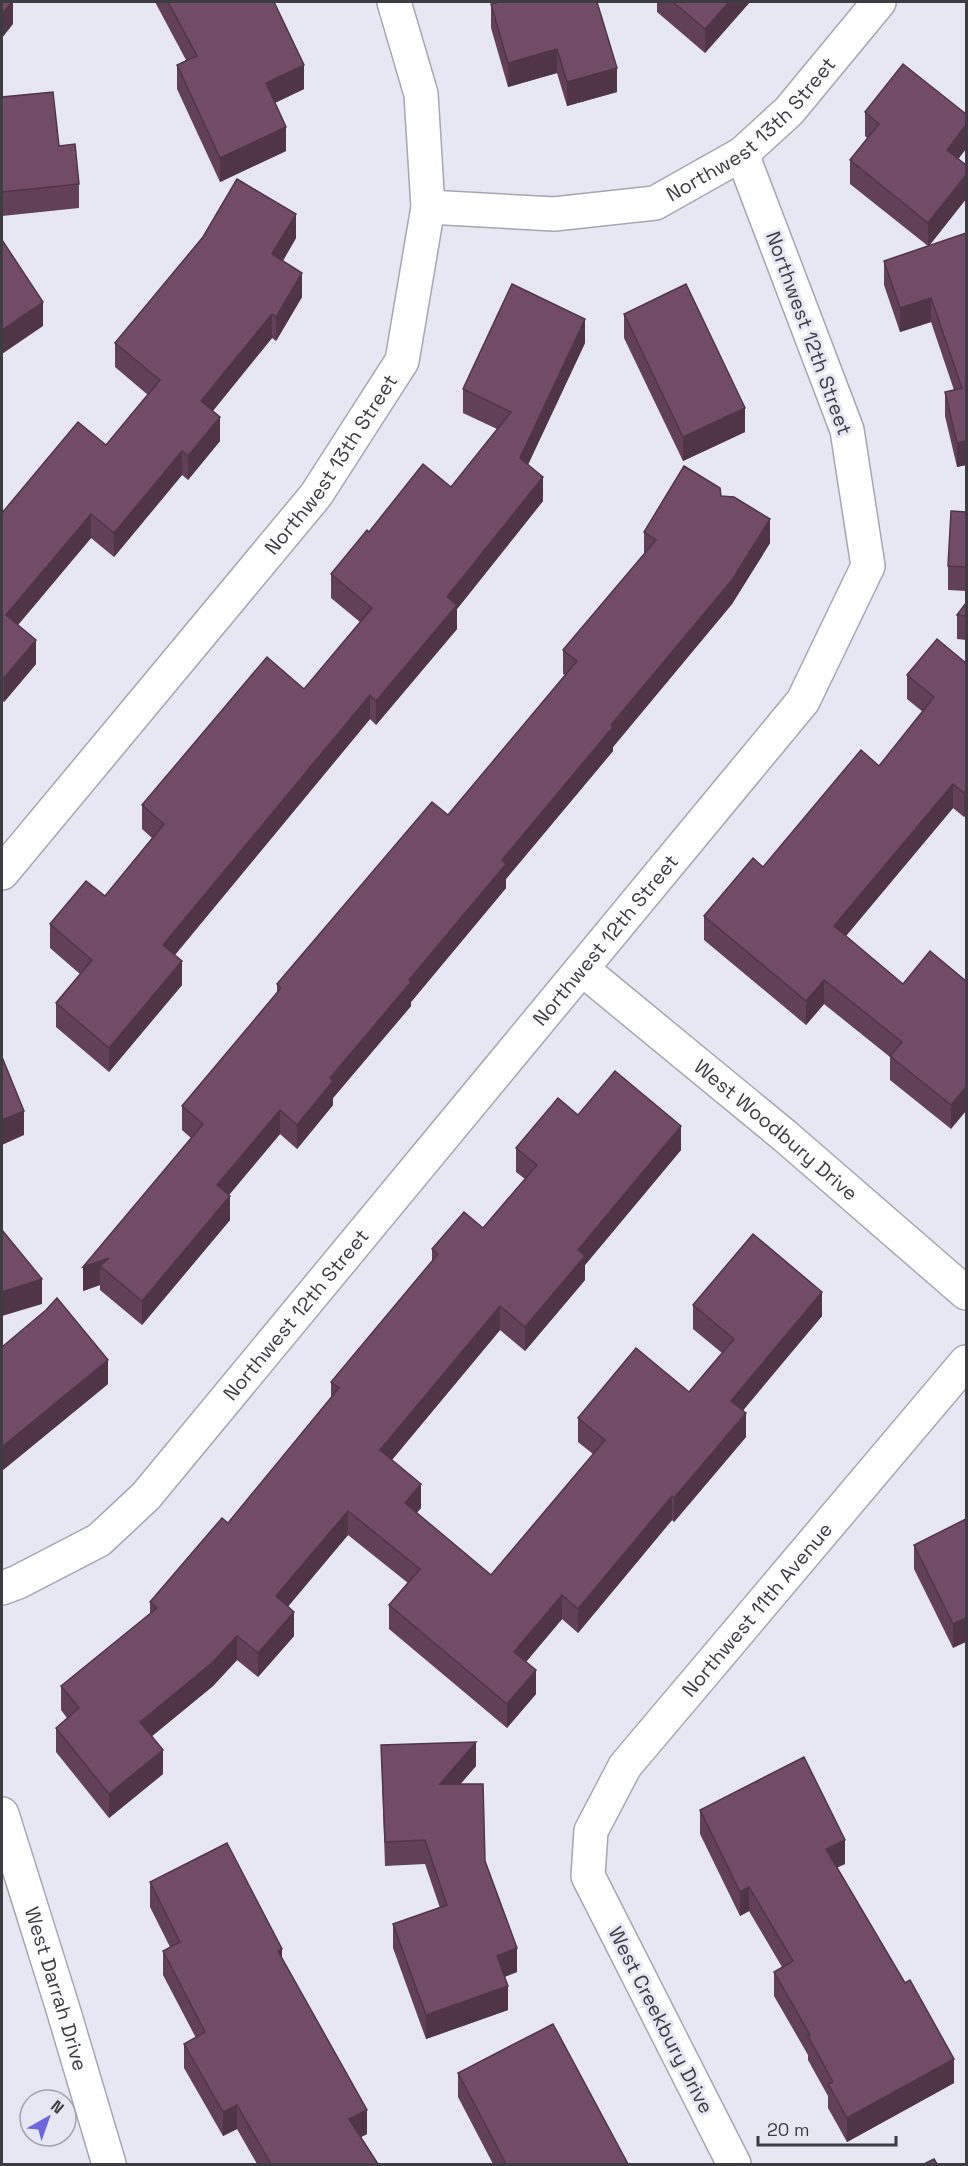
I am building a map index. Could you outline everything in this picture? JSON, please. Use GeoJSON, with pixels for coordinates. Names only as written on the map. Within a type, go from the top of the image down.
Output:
{"type":"FeatureCollection","features":[{"type":"Feature","properties":{"kind":"street"},"geometry":{"type":"LineString","coordinates":[[394,2],[422,93],[428,207]]}},
{"type":"Feature","properties":{"kind":"street","name":"Northwest 13th Street"},"geometry":{"type":"LineString","coordinates":[[2,873],[316,495],[396,371],[402,361],[428,207],[554,214],[655,203],[742,154],[789,111],[879,2]]}},
{"type":"Feature","properties":{"kind":"street","name":"Northwest 12th Street"},"geometry":{"type":"LineString","coordinates":[[2,1588],[99,1540],[146,1496],[803,701],[868,566],[847,430],[742,154]]}},
{"type":"Feature","properties":{"kind":"street","name":"West Woodbury Drive"},"geometry":{"type":"LineString","coordinates":[[582,969],[785,1136],[966,1293]]}},
{"type":"Feature","properties":{"kind":"street","name":"Northwest 11th Avenue"},"geometry":{"type":"LineString","coordinates":[[588,1876],[591,1831],[625,1766],[966,1362]]}},
{"type":"Feature","properties":{"kind":"street","name":"West Darrah Drive"},"geometry":{"type":"LineString","coordinates":[[2,1814],[109,2164]]}},
{"type":"Feature","properties":{"kind":"street","name":"West Creekbury Drive"},"geometry":{"type":"LineString","coordinates":[[588,1876],[734,2164]]}},
{"type":"Feature","properties":{"kind":"building"},"geometry":{"type":"Polygon","coordinates":[[[2,2],[12,2],[2,14],[2,2]]]}},
{"type":"Feature","properties":{"kind":"building"},"geometry":{"type":"Polygon","coordinates":[[[168,2],[274,2],[304,65],[266,83],[286,127],[220,158],[177,65],[197,56],[168,2]]]}},
{"type":"Feature","properties":{"kind":"building"},"geometry":{"type":"Polygon","coordinates":[[[499,2],[597,2],[617,68],[567,82],[557,49],[508,63],[491,4],[499,2]]]}},
{"type":"Feature","properties":{"kind":"building"},"geometry":{"type":"Polygon","coordinates":[[[673,2],[729,2],[705,29],[673,2]]]}},
{"type":"Feature","properties":{"kind":"building"},"geometry":{"type":"Polygon","coordinates":[[[903,64],[966,114],[966,125],[947,150],[966,165],[966,175],[928,223],[850,160],[879,124],[865,112],[903,64]]]}},
{"type":"Feature","properties":{"kind":"building"},"geometry":{"type":"Polygon","coordinates":[[[53,92],[59,146],[75,144],[79,184],[2,192],[2,97],[53,92]]]}},
{"type":"Feature","properties":{"kind":"building"},"geometry":{"type":"Polygon","coordinates":[[[237,179],[296,214],[272,254],[302,273],[276,317],[272,314],[201,401],[220,417],[188,456],[182,451],[114,533],[91,514],[6,615],[36,640],[4,678],[2,676],[2,513],[78,422],[106,445],[160,380],[115,343],[203,237],[237,179]]]}},
{"type":"Feature","properties":{"kind":"building"},"geometry":{"type":"Polygon","coordinates":[[[966,233],[966,441],[957,443],[945,392],[962,388],[931,298],[900,308],[884,261],[966,233]]]}},
{"type":"Feature","properties":{"kind":"building"},"geometry":{"type":"Polygon","coordinates":[[[2,240],[43,302],[2,330],[2,240]]]}},
{"type":"Feature","properties":{"kind":"building"},"geometry":{"type":"Polygon","coordinates":[[[512,284],[585,319],[520,458],[543,477],[447,597],[457,605],[376,701],[370,695],[163,945],[182,961],[109,1048],[56,1003],[92,960],[50,924],[86,881],[105,896],[164,824],[142,805],[267,657],[304,689],[372,608],[331,574],[367,530],[369,532],[423,464],[451,487],[511,412],[463,389],[512,284]]]}},
{"type":"Feature","properties":{"kind":"building"},"geometry":{"type":"Polygon","coordinates":[[[686,284],[745,408],[683,437],[624,314],[686,284]]]}},
{"type":"Feature","properties":{"kind":"building"},"geometry":{"type":"Polygon","coordinates":[[[684,466],[720,488],[721,496],[734,497],[770,519],[732,580],[502,860],[506,864],[330,1078],[333,1081],[297,1125],[280,1110],[217,1185],[230,1196],[142,1301],[100,1266],[109,1258],[83,1267],[203,1124],[182,1106],[281,988],[277,984],[432,802],[448,815],[577,661],[563,650],[656,540],[644,532],[684,466]]]}},
{"type":"Feature","properties":{"kind":"building"},"geometry":{"type":"Polygon","coordinates":[[[951,511],[966,512],[966,567],[948,566],[951,511]]]}},
{"type":"Feature","properties":{"kind":"building"},"geometry":{"type":"Polygon","coordinates":[[[966,603],[966,616],[957,615],[966,603]]]}},
{"type":"Feature","properties":{"kind":"building"},"geometry":{"type":"Polygon","coordinates":[[[937,639],[966,663],[966,790],[964,793],[953,784],[834,926],[903,984],[930,951],[966,981],[966,1087],[951,1105],[890,1056],[902,1042],[824,980],[806,1001],[704,916],[753,858],[763,867],[861,750],[879,766],[934,697],[907,675],[937,639]]]}},
{"type":"Feature","properties":{"kind":"building"},"geometry":{"type":"Polygon","coordinates":[[[2,1057],[24,1111],[2,1120],[2,1057]]]}},
{"type":"Feature","properties":{"kind":"building"},"geometry":{"type":"Polygon","coordinates":[[[615,1071],[681,1126],[578,1250],[585,1256],[525,1327],[500,1306],[380,1450],[421,1484],[405,1503],[491,1575],[605,1440],[578,1418],[636,1348],[689,1392],[734,1339],[693,1305],[753,1234],[822,1292],[731,1401],[746,1413],[674,1498],[672,1496],[578,1609],[562,1595],[514,1652],[536,1670],[507,1704],[389,1605],[420,1569],[348,1511],[276,1596],[294,1612],[258,1653],[237,1636],[213,1662],[140,1722],[163,1750],[109,1794],[56,1728],[79,1708],[61,1686],[157,1608],[150,1602],[222,1518],[228,1523],[339,1388],[331,1382],[438,1254],[432,1249],[464,1212],[483,1228],[537,1165],[516,1148],[558,1098],[578,1115],[615,1071]]]}},
{"type":"Feature","properties":{"kind":"building"},"geometry":{"type":"Polygon","coordinates":[[[2,1230],[42,1279],[2,1292],[2,1230]]]}},
{"type":"Feature","properties":{"kind":"building"},"geometry":{"type":"Polygon","coordinates":[[[57,1298],[108,1360],[3,1446],[2,1347],[57,1298]]]}},
{"type":"Feature","properties":{"kind":"building"},"geometry":{"type":"Polygon","coordinates":[[[966,1519],[966,1618],[953,1624],[914,1545],[966,1519]]]}},
{"type":"Feature","properties":{"kind":"building"},"geometry":{"type":"Polygon","coordinates":[[[476,1742],[440,1784],[483,1784],[485,1861],[517,1948],[497,1956],[508,1986],[426,2015],[393,1924],[447,1905],[425,1840],[385,1842],[381,1745],[476,1742]]]}},
{"type":"Feature","properties":{"kind":"building"},"geometry":{"type":"Polygon","coordinates":[[[804,1757],[845,1840],[826,1849],[905,1983],[910,1980],[954,2059],[847,2118],[828,2084],[833,2082],[808,2036],[810,2035],[774,1972],[793,1961],[749,1887],[740,1892],[700,1810],[804,1757]]]}},
{"type":"Feature","properties":{"kind":"building"},"geometry":{"type":"Polygon","coordinates":[[[227,1843],[282,1949],[278,1951],[367,2110],[349,2119],[378,2164],[271,2164],[237,2105],[223,2112],[184,2044],[205,2032],[163,1951],[180,1942],[150,1882],[227,1843]]]}},
{"type":"Feature","properties":{"kind":"building"},"geometry":{"type":"Polygon","coordinates":[[[553,2024],[628,2164],[506,2164],[458,2073],[553,2024]]]}},
{"type":"Feature","properties":{"kind":"building"},"geometry":{"type":"Polygon","coordinates":[[[934,2159],[937,2164],[924,2164],[934,2159]]]}}]}
